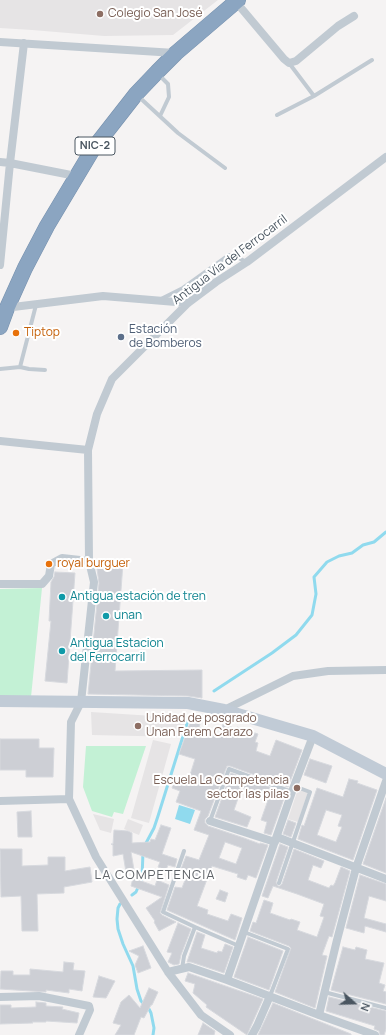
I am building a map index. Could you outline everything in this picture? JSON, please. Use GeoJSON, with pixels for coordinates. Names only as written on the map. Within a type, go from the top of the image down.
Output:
{"type":"FeatureCollection","features":[{"type":"Feature","properties":{"kind":"highway","name":"NIC-2"},"geometry":{"type":"LineString","coordinates":[[0,327],[3,308],[92,149],[136,94],[157,72],[176,53],[237,1]]}},
{"type":"Feature","properties":{"kind":"main road"},"geometry":{"type":"LineString","coordinates":[[0,701],[188,704],[224,710],[313,736],[386,774]]}},
{"type":"Feature","properties":{"kind":"street"},"geometry":{"type":"LineString","coordinates":[[237,1],[284,59],[289,63],[296,61],[338,26],[354,16]]}},
{"type":"Feature","properties":{"kind":"street"},"geometry":{"type":"LineString","coordinates":[[0,42],[176,53]]}},
{"type":"Feature","properties":{"kind":"street"},"geometry":{"type":"LineString","coordinates":[[0,265],[24,43]]}},
{"type":"Feature","properties":{"kind":"street","name":"Antigua Vía del Ferrocarril"},"geometry":{"type":"LineString","coordinates":[[230,1035],[202,1015],[168,972],[96,857],[70,799],[71,722],[81,702],[94,582],[89,561],[88,450],[97,414],[112,379],[188,303],[216,282],[247,262],[386,157]]}},
{"type":"Feature","properties":{"kind":"street"},"geometry":{"type":"LineString","coordinates":[[0,162],[76,176]]}},
{"type":"Feature","properties":{"kind":"street"},"geometry":{"type":"LineString","coordinates":[[3,308],[103,296],[188,303]]}},
{"type":"Feature","properties":{"kind":"street"},"geometry":{"type":"LineString","coordinates":[[0,441],[88,450]]}},
{"type":"Feature","properties":{"kind":"street"},"geometry":{"type":"LineString","coordinates":[[0,584],[42,584],[49,576],[51,564],[62,558],[89,561]]}},
{"type":"Feature","properties":{"kind":"street"},"geometry":{"type":"LineString","coordinates":[[224,710],[293,676],[328,671],[386,670]]}},
{"type":"Feature","properties":{"kind":"street"},"geometry":{"type":"LineString","coordinates":[[228,980],[293,789],[313,736]]}},
{"type":"Feature","properties":{"kind":"street"},"geometry":{"type":"LineString","coordinates":[[319,1015],[356,868],[386,781]]}},
{"type":"Feature","properties":{"kind":"street"},"geometry":{"type":"LineString","coordinates":[[0,801],[70,799]]}},
{"type":"Feature","properties":{"kind":"street"},"geometry":{"type":"LineString","coordinates":[[210,821],[276,840],[293,843],[356,868],[386,878]]}},
{"type":"Feature","properties":{"kind":"street"},"geometry":{"type":"LineString","coordinates":[[168,972],[189,967],[375,1035]]}},
{"type":"Feature","properties":{"kind":"street"},"geometry":{"type":"LineString","coordinates":[[0,997],[39,996],[89,1006],[90,1010],[79,1035]]}},
{"type":"Feature","properties":{"kind":"street"},"geometry":{"type":"LineString","coordinates":[[252,1035],[270,996]]}},
{"type":"Feature","properties":{"kind":"lane"},"geometry":{"type":"LineString","coordinates":[[277,115],[314,96],[372,60]]}},
{"type":"Feature","properties":{"kind":"lane"},"geometry":{"type":"LineString","coordinates":[[289,63],[314,96]]}},
{"type":"Feature","properties":{"kind":"lane"},"geometry":{"type":"LineString","coordinates":[[157,72],[168,84],[169,88],[169,97],[160,116]]}},
{"type":"Feature","properties":{"kind":"lane"},"geometry":{"type":"LineString","coordinates":[[136,94],[178,133],[225,168]]}},
{"type":"Feature","properties":{"kind":"lane"},"geometry":{"type":"LineString","coordinates":[[158,301],[183,288],[228,255],[232,254],[247,262]]}},
{"type":"Feature","properties":{"kind":"lane"},"geometry":{"type":"LineString","coordinates":[[20,367],[36,304]]}},
{"type":"Feature","properties":{"kind":"lane"},"geometry":{"type":"LineString","coordinates":[[0,370],[20,367],[45,370]]}},
{"type":"Feature","properties":{"kind":"lane"},"geometry":{"type":"LineString","coordinates":[[210,821],[229,769],[293,789],[310,792],[279,883]]}},
{"type":"Feature","properties":{"kind":"lane"},"geometry":{"type":"LineString","coordinates":[[184,851],[163,912],[239,946]]}},
{"type":"Feature","properties":{"kind":"lane"},"geometry":{"type":"LineString","coordinates":[[182,969],[184,956],[195,927]]}},
{"type":"Feature","properties":{"kind":"lane"},"geometry":{"type":"LineString","coordinates":[[244,932],[288,949],[270,996]]}},
{"type":"Feature","properties":{"kind":"lane"},"geometry":{"type":"LineString","coordinates":[[324,992],[386,1008]]}},
{"type":"Feature","properties":{"kind":"shaded area","name":"Colegio San José"},"geometry":{"type":"Polygon","coordinates":[[[0,0],[218,0],[173,35],[104,36],[0,28],[0,0]]]}},
{"type":"Feature","properties":{"kind":"shaded area","name":"Unidad de posgrado Unan Farem Carazo"},"geometry":{"type":"Polygon","coordinates":[[[91,712],[185,718],[183,737],[92,735],[91,712]]]}},
{"type":"Feature","properties":{"kind":"shaded area","name":"Unidad de posgrado Unan Farem Carazo"},"geometry":{"type":"Polygon","coordinates":[[[153,740],[171,744],[149,823],[131,818],[153,740]]]}},
{"type":"Feature","properties":{"kind":"shaded area"},"geometry":{"type":"Polygon","coordinates":[[[298,789],[308,792],[298,822],[288,819],[298,789]]]}},
{"type":"Feature","properties":{"kind":"shaded area"},"geometry":{"type":"Polygon","coordinates":[[[93,814],[114,819],[111,833],[100,830],[93,814]]]}},
{"type":"Feature","properties":{"kind":"shaded area"},"geometry":{"type":"Polygon","coordinates":[[[128,819],[143,825],[139,835],[124,829],[128,819]]]}},
{"type":"Feature","properties":{"kind":"green space"},"geometry":{"type":"Polygon","coordinates":[[[42,588],[31,697],[0,696],[0,589],[42,588]]]}},
{"type":"Feature","properties":{"kind":"green space"},"geometry":{"type":"Polygon","coordinates":[[[86,746],[146,746],[123,814],[114,812],[112,817],[92,811],[83,787],[86,746]]]}},
{"type":"Feature","properties":{"kind":"water"},"geometry":{"type":"Polygon","coordinates":[[[179,805],[195,810],[190,824],[175,819],[179,805]]]}},
{"type":"Feature","properties":{"kind":"building","name":"unan"},"geometry":{"type":"Polygon","coordinates":[[[97,561],[123,563],[115,671],[202,670],[202,698],[188,696],[88,694],[99,583],[97,561]]]}},
{"type":"Feature","properties":{"kind":"building"},"geometry":{"type":"Polygon","coordinates":[[[55,572],[75,573],[67,683],[45,681],[51,621],[49,621],[51,582],[55,572]]]}},
{"type":"Feature","properties":{"kind":"building"},"geometry":{"type":"Polygon","coordinates":[[[191,720],[200,724],[199,727],[219,734],[223,724],[236,729],[237,727],[258,734],[255,742],[258,743],[256,751],[270,756],[276,740],[302,750],[288,787],[227,766],[208,816],[205,819],[205,823],[208,826],[260,844],[268,845],[256,878],[248,875],[246,880],[237,877],[238,874],[212,866],[197,906],[208,910],[207,914],[228,921],[231,914],[242,918],[235,940],[167,910],[175,887],[182,888],[188,872],[181,869],[186,856],[199,860],[209,835],[194,830],[201,811],[176,802],[180,791],[172,788],[176,777],[186,780],[188,774],[190,775],[195,759],[179,754],[191,720]],[[225,842],[219,858],[236,864],[242,848],[225,842]]]}},
{"type":"Feature","properties":{"kind":"building"},"geometry":{"type":"Polygon","coordinates":[[[0,739],[39,739],[39,748],[54,748],[53,777],[26,777],[26,770],[0,770],[0,739]]]}},
{"type":"Feature","properties":{"kind":"building"},"geometry":{"type":"Polygon","coordinates":[[[310,759],[332,766],[326,783],[304,775],[310,759]]]}},
{"type":"Feature","properties":{"kind":"building"},"geometry":{"type":"Polygon","coordinates":[[[231,773],[286,793],[271,835],[264,833],[267,822],[261,820],[268,800],[245,790],[241,790],[234,810],[251,817],[247,827],[215,817],[231,773]]]}},
{"type":"Feature","properties":{"kind":"building"},"geometry":{"type":"Polygon","coordinates":[[[349,779],[358,781],[357,783],[377,790],[353,860],[298,839],[317,788],[343,797],[349,779]],[[326,810],[317,835],[336,842],[342,827],[338,826],[342,815],[326,810]]]}},
{"type":"Feature","properties":{"kind":"building"},"geometry":{"type":"Polygon","coordinates":[[[386,798],[386,873],[363,864],[386,798]]]}},
{"type":"Feature","properties":{"kind":"building"},"geometry":{"type":"Polygon","coordinates":[[[31,811],[32,837],[18,837],[17,812],[31,811]]]}},
{"type":"Feature","properties":{"kind":"building"},"geometry":{"type":"Polygon","coordinates":[[[288,820],[296,823],[291,837],[283,834],[288,820]]]}},
{"type":"Feature","properties":{"kind":"building"},"geometry":{"type":"Polygon","coordinates":[[[161,825],[171,828],[162,854],[177,859],[175,867],[168,865],[166,870],[158,867],[160,862],[131,852],[134,870],[126,872],[123,854],[113,856],[113,845],[111,844],[113,844],[114,830],[128,831],[132,833],[132,843],[150,842],[151,839],[155,840],[161,825]]]}},
{"type":"Feature","properties":{"kind":"building"},"geometry":{"type":"Polygon","coordinates":[[[280,844],[288,847],[276,882],[278,886],[282,884],[294,849],[324,861],[321,868],[313,865],[308,880],[329,888],[335,883],[341,867],[350,871],[332,937],[329,936],[322,955],[327,956],[315,1008],[275,992],[291,948],[250,931],[253,922],[256,923],[264,900],[273,903],[270,913],[300,922],[297,930],[317,937],[324,917],[320,916],[324,904],[297,894],[273,886],[268,898],[262,896],[280,844]]]}},
{"type":"Feature","properties":{"kind":"building"},"geometry":{"type":"Polygon","coordinates":[[[0,849],[22,849],[22,866],[48,865],[48,857],[65,857],[65,871],[90,867],[92,882],[64,887],[64,893],[37,894],[38,931],[22,931],[21,896],[1,897],[0,849]]]}},
{"type":"Feature","properties":{"kind":"building"},"geometry":{"type":"Polygon","coordinates":[[[360,875],[386,884],[386,901],[369,896],[364,918],[386,924],[386,932],[365,926],[364,933],[346,928],[360,875]]]}},
{"type":"Feature","properties":{"kind":"building"},"geometry":{"type":"Polygon","coordinates":[[[133,878],[155,886],[157,880],[169,885],[160,913],[176,922],[159,931],[154,922],[155,921],[146,908],[162,897],[131,886],[133,878]]]}},
{"type":"Feature","properties":{"kind":"building"},"geometry":{"type":"Polygon","coordinates":[[[220,890],[228,893],[225,902],[216,899],[220,890]]]}},
{"type":"Feature","properties":{"kind":"building"},"geometry":{"type":"Polygon","coordinates":[[[178,923],[191,929],[179,964],[174,965],[168,962],[172,953],[167,952],[178,923]]]}},
{"type":"Feature","properties":{"kind":"building"},"geometry":{"type":"Polygon","coordinates":[[[197,932],[205,935],[201,948],[217,953],[218,951],[222,952],[225,944],[233,947],[224,973],[187,962],[197,932]]]}},
{"type":"Feature","properties":{"kind":"building"},"geometry":{"type":"Polygon","coordinates":[[[248,937],[283,951],[269,990],[234,977],[248,937]]]}},
{"type":"Feature","properties":{"kind":"building"},"geometry":{"type":"Polygon","coordinates":[[[143,946],[151,968],[138,973],[135,965],[139,956],[129,951],[143,946]]]}},
{"type":"Feature","properties":{"kind":"building"},"geometry":{"type":"Polygon","coordinates":[[[343,947],[355,950],[356,947],[367,950],[365,959],[384,963],[379,983],[385,985],[383,991],[386,992],[386,1004],[331,990],[343,947]]]}},
{"type":"Feature","properties":{"kind":"building"},"geometry":{"type":"Polygon","coordinates":[[[64,962],[74,963],[73,970],[85,971],[82,991],[69,989],[69,993],[46,990],[46,992],[0,989],[1,971],[13,971],[13,975],[30,975],[30,969],[63,972],[64,962]]]}},
{"type":"Feature","properties":{"kind":"building"},"geometry":{"type":"Polygon","coordinates":[[[188,973],[263,999],[247,1035],[206,1007],[207,1005],[193,993],[195,984],[185,981],[188,973]]]}},
{"type":"Feature","properties":{"kind":"building"},"geometry":{"type":"Polygon","coordinates":[[[99,976],[115,981],[106,998],[93,997],[99,976]]]}},
{"type":"Feature","properties":{"kind":"building"},"geometry":{"type":"Polygon","coordinates":[[[149,988],[158,992],[144,1018],[141,1017],[134,1035],[115,1035],[121,1025],[113,1023],[121,1002],[129,995],[140,1008],[149,988]]]}},
{"type":"Feature","properties":{"kind":"building"},"geometry":{"type":"Polygon","coordinates":[[[329,997],[386,1011],[386,1029],[384,1035],[380,1035],[379,1031],[374,1029],[375,1026],[326,1011],[329,997]]]}},
{"type":"Feature","properties":{"kind":"building"},"geometry":{"type":"Polygon","coordinates":[[[36,1002],[46,1003],[46,1006],[63,1007],[62,1009],[79,1013],[77,1023],[46,1021],[0,1024],[0,1005],[11,1005],[11,1008],[36,1007],[36,1002]]]}},
{"type":"Feature","properties":{"kind":"building"},"geometry":{"type":"Polygon","coordinates":[[[273,1003],[351,1034],[351,1035],[258,1035],[273,1003]]]}},
{"type":"Feature","properties":{"kind":"building"},"geometry":{"type":"Polygon","coordinates":[[[203,1023],[215,1031],[214,1035],[198,1035],[203,1023]]]}},
{"type":"Feature","properties":{"kind":"waterway"},"geometry":{"type":"LineString","coordinates":[[214,691],[272,653],[296,635],[312,615],[316,594],[314,577],[327,562],[339,556],[352,553],[363,545],[374,542],[386,532]]}},
{"type":"Feature","properties":{"kind":"waterway"},"geometry":{"type":"LineString","coordinates":[[145,845],[154,828],[189,717]]}},
{"type":"Feature","properties":{"kind":"waterway"},"geometry":{"type":"LineString","coordinates":[[132,895],[136,892],[142,878],[143,852]]}},
{"type":"Feature","properties":{"kind":"waterway"},"geometry":{"type":"LineString","coordinates":[[120,904],[117,919],[118,929],[133,966],[137,989],[141,1001],[151,1013],[154,1028],[153,1035]]}},
{"type":"Feature","properties":{"kind":"place","name":"Colegio San José"},"geometry":{"type":"Point","coordinates":[100,14]}},
{"type":"Feature","properties":{"kind":"place","name":"Tiptop"},"geometry":{"type":"Point","coordinates":[16,333]}},
{"type":"Feature","properties":{"kind":"place","name":"Estación de Bomberos"},"geometry":{"type":"Point","coordinates":[121,337]}},
{"type":"Feature","properties":{"kind":"place","name":"royal burguer"},"geometry":{"type":"Point","coordinates":[49,564]}},
{"type":"Feature","properties":{"kind":"place","name":"Antigua estación de tren"},"geometry":{"type":"Point","coordinates":[62,597]}},
{"type":"Feature","properties":{"kind":"place","name":"unan"},"geometry":{"type":"Point","coordinates":[106,616]}},
{"type":"Feature","properties":{"kind":"place","name":"Antigua Estacion del Ferrocarril"},"geometry":{"type":"Point","coordinates":[62,651]}},
{"type":"Feature","properties":{"kind":"place","name":"Unidad de posgrado Unan Farem Carazo"},"geometry":{"type":"Point","coordinates":[138,726]}},
{"type":"Feature","properties":{"kind":"place","name":"Escuela La Competencia sector las pilas"},"geometry":{"type":"Point","coordinates":[297,788]}},
{"type":"Feature","properties":{"kind":"district","name":"LA COMPETENCIA"},"geometry":{"type":"Point","coordinates":[155,875]}}]}
